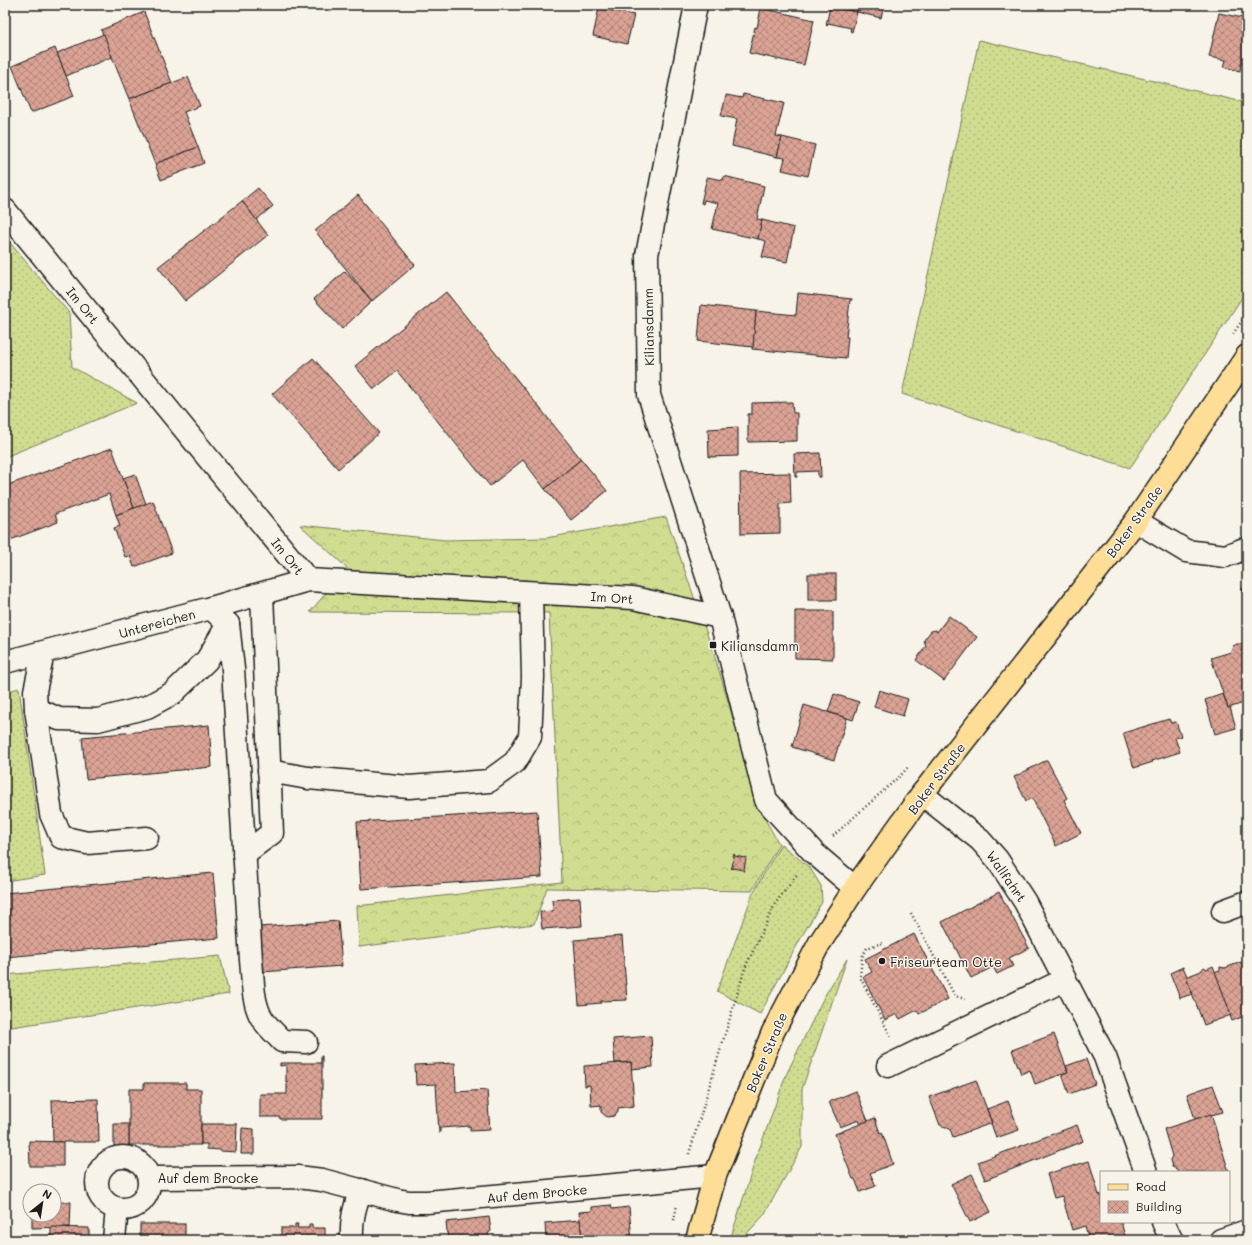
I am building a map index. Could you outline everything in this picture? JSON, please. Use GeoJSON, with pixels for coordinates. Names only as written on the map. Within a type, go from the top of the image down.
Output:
{"type":"FeatureCollection","features":[{"type":"Feature","properties":{"kind":"main road","name":"Boker Straße"},"geometry":{"type":"LineString","coordinates":[[697,1240],[715,1176],[776,1024],[819,944],[922,794],[1136,521],[1247,356]]}},
{"type":"Feature","properties":{"kind":"street","name":"Kiliansdamm"},"geometry":{"type":"LineString","coordinates":[[696,5],[647,255],[649,395],[720,617],[766,800],[814,853],[856,888]]}},
{"type":"Feature","properties":{"kind":"street","name":"Im Ort"},"geometry":{"type":"LineString","coordinates":[[5,210],[308,580],[633,598],[720,617]]}},
{"type":"Feature","properties":{"kind":"street"},"geometry":{"type":"LineString","coordinates":[[1136,521],[1186,551],[1226,556],[1247,548]]}},
{"type":"Feature","properties":{"kind":"street","name":"Untereichen"},"geometry":{"type":"LineString","coordinates":[[5,662],[212,608],[308,580]]}},
{"type":"Feature","properties":{"kind":"street"},"geometry":{"type":"LineString","coordinates":[[269,771],[308,778],[409,787],[488,781],[515,762],[530,737],[533,677],[531,592]]}},
{"type":"Feature","properties":{"kind":"street"},"geometry":{"type":"LineString","coordinates":[[244,854],[272,833],[262,594]]}},
{"type":"Feature","properties":{"kind":"street"},"geometry":{"type":"LineString","coordinates":[[212,608],[228,624],[233,669],[254,999],[260,1015],[282,1041],[306,1042]]}},
{"type":"Feature","properties":{"kind":"street"},"geometry":{"type":"LineString","coordinates":[[36,709],[59,720],[98,720],[147,708],[173,693],[207,660],[228,624]]}},
{"type":"Feature","properties":{"kind":"street"},"geometry":{"type":"LineString","coordinates":[[42,653],[35,691],[36,709],[51,814],[61,837],[87,843],[147,838]]}},
{"type":"Feature","properties":{"kind":"street","name":"Wallfahrt"},"geometry":{"type":"LineString","coordinates":[[922,794],[980,840],[997,858],[1025,902],[1105,1057],[1146,1171]]}},
{"type":"Feature","properties":{"kind":"street"},"geometry":{"type":"LineString","coordinates":[[1223,912],[1247,902]]}},
{"type":"Feature","properties":{"kind":"street"},"geometry":{"type":"LineString","coordinates":[[895,1062],[1064,980]]}},
{"type":"Feature","properties":{"kind":"street","name":"Auf dem Brocke"},"geometry":{"type":"LineString","coordinates":[[125,1156],[136,1160],[144,1168],[149,1178],[148,1191],[141,1202],[130,1208],[117,1209],[107,1204],[100,1195],[96,1184],[98,1173],[104,1164],[114,1158],[125,1156]]}},
{"type":"Feature","properties":{"kind":"street","name":"Auf dem Brocke"},"geometry":{"type":"LineString","coordinates":[[149,1178],[298,1177],[322,1180],[397,1200],[427,1202],[715,1176]]}},
{"type":"Feature","properties":{"kind":"street"},"geometry":{"type":"LineString","coordinates":[[352,1240],[354,1208],[361,1190]]}},
{"type":"Feature","properties":{"kind":"street"},"geometry":{"type":"LineString","coordinates":[[114,1240],[117,1209]]}},
{"type":"Feature","properties":{"kind":"street"},"geometry":{"type":"LineString","coordinates":[[1163,1223],[1172,1240]]}},
{"type":"Feature","properties":{"kind":"street"},"geometry":{"type":"LineString","coordinates":[[1221,1240],[1247,1231]]}},
{"type":"Feature","properties":{"kind":"path"},"geometry":{"type":"LineString","coordinates":[[673,1225],[681,1180],[745,968],[775,904],[814,853],[901,775]]}},
{"type":"Feature","properties":{"kind":"path"},"geometry":{"type":"LineString","coordinates":[[911,913],[955,996],[965,999],[977,1022]]}},
{"type":"Feature","properties":{"kind":"path"},"geometry":{"type":"LineString","coordinates":[[882,944],[867,948],[862,957],[860,977],[895,1062]]}},
{"type":"Feature","properties":{"kind":"green space"},"geometry":{"type":"Polygon","coordinates":[[[979,40],[1247,103],[1247,290],[1130,468],[902,394],[979,40]]]}},
{"type":"Feature","properties":{"kind":"green space"},"geometry":{"type":"Polygon","coordinates":[[[5,237],[69,313],[72,367],[137,403],[5,457],[5,237]]]}},
{"type":"Feature","properties":{"kind":"green space"},"geometry":{"type":"Polygon","coordinates":[[[666,517],[714,654],[761,812],[779,844],[752,891],[547,888],[534,924],[359,947],[357,906],[562,882],[549,613],[310,612],[347,568],[300,525],[445,540],[546,538],[666,517]]]}},
{"type":"Feature","properties":{"kind":"green space"},"geometry":{"type":"Polygon","coordinates":[[[19,688],[45,875],[5,881],[5,692],[19,688]]]}},
{"type":"Feature","properties":{"kind":"green space"},"geometry":{"type":"Polygon","coordinates":[[[781,844],[810,868],[821,886],[822,902],[760,1014],[717,991],[753,893],[781,844]]]}},
{"type":"Feature","properties":{"kind":"green space"},"geometry":{"type":"Polygon","coordinates":[[[220,956],[229,994],[5,1028],[5,975],[220,956]]]}},
{"type":"Feature","properties":{"kind":"green space"},"geometry":{"type":"Polygon","coordinates":[[[847,959],[802,1089],[802,1147],[764,1215],[741,1240],[730,1240],[755,1161],[786,1075],[824,997],[847,959]]]}},
{"type":"Feature","properties":{"kind":"building"},"geometry":{"type":"Polygon","coordinates":[[[830,5],[858,5],[857,12],[830,7],[830,5]]]}},
{"type":"Feature","properties":{"kind":"building"},"geometry":{"type":"Polygon","coordinates":[[[858,5],[884,5],[881,18],[857,12],[858,5]]]}},
{"type":"Feature","properties":{"kind":"building"},"geometry":{"type":"Polygon","coordinates":[[[830,7],[857,12],[852,32],[850,31],[851,28],[828,23],[827,26],[826,25],[830,7]]]}},
{"type":"Feature","properties":{"kind":"building"},"geometry":{"type":"Polygon","coordinates":[[[599,8],[634,15],[627,44],[593,36],[599,8]]]}},
{"type":"Feature","properties":{"kind":"building"},"geometry":{"type":"Polygon","coordinates":[[[761,8],[814,20],[804,65],[749,53],[755,27],[757,28],[761,8]]]}},
{"type":"Feature","properties":{"kind":"building"},"geometry":{"type":"Polygon","coordinates":[[[144,12],[172,83],[129,99],[101,30],[144,12]]]}},
{"type":"Feature","properties":{"kind":"building"},"geometry":{"type":"Polygon","coordinates":[[[1219,13],[1247,19],[1247,65],[1241,64],[1240,71],[1224,67],[1226,60],[1209,57],[1219,13]]]}},
{"type":"Feature","properties":{"kind":"building"},"geometry":{"type":"Polygon","coordinates":[[[104,34],[112,57],[66,76],[57,53],[104,34]]]}},
{"type":"Feature","properties":{"kind":"building"},"geometry":{"type":"Polygon","coordinates":[[[55,48],[74,96],[31,113],[12,66],[55,48]]]}},
{"type":"Feature","properties":{"kind":"building"},"geometry":{"type":"Polygon","coordinates":[[[188,77],[200,106],[184,112],[198,147],[155,164],[129,99],[188,77]]]}},
{"type":"Feature","properties":{"kind":"building"},"geometry":{"type":"Polygon","coordinates":[[[743,94],[784,103],[776,136],[782,137],[777,157],[732,146],[737,119],[721,116],[726,95],[742,98],[743,94]]]}},
{"type":"Feature","properties":{"kind":"building"},"geometry":{"type":"Polygon","coordinates":[[[782,137],[815,145],[808,176],[782,170],[785,158],[777,157],[782,137]]]}},
{"type":"Feature","properties":{"kind":"building"},"geometry":{"type":"Polygon","coordinates":[[[198,147],[204,163],[161,180],[155,164],[198,147]]]}},
{"type":"Feature","properties":{"kind":"building"},"geometry":{"type":"Polygon","coordinates":[[[724,176],[764,186],[757,219],[762,220],[758,239],[712,229],[718,203],[704,200],[703,204],[701,203],[707,177],[723,180],[724,176]]]}},
{"type":"Feature","properties":{"kind":"building"},"geometry":{"type":"Polygon","coordinates":[[[258,188],[273,206],[256,220],[242,201],[258,188]]]}},
{"type":"Feature","properties":{"kind":"building"},"geometry":{"type":"Polygon","coordinates":[[[358,195],[415,265],[372,301],[315,231],[358,195]]]}},
{"type":"Feature","properties":{"kind":"building"},"geometry":{"type":"Polygon","coordinates":[[[242,201],[268,235],[185,301],[158,267],[242,201]]]}},
{"type":"Feature","properties":{"kind":"building"},"geometry":{"type":"Polygon","coordinates":[[[762,220],[794,228],[787,262],[762,257],[766,241],[758,239],[762,220]]]}},
{"type":"Feature","properties":{"kind":"building"},"geometry":{"type":"Polygon","coordinates":[[[345,271],[372,301],[342,329],[314,299],[345,271]]]}},
{"type":"Feature","properties":{"kind":"building"},"geometry":{"type":"Polygon","coordinates":[[[446,292],[581,459],[545,489],[523,460],[490,486],[397,371],[374,389],[355,366],[446,292]]]}},
{"type":"Feature","properties":{"kind":"building"},"geometry":{"type":"Polygon","coordinates":[[[798,293],[852,299],[850,300],[846,337],[848,337],[846,358],[752,349],[756,311],[796,315],[798,293]]]}},
{"type":"Feature","properties":{"kind":"building"},"geometry":{"type":"Polygon","coordinates":[[[701,305],[756,311],[753,347],[698,341],[701,305]]]}},
{"type":"Feature","properties":{"kind":"building"},"geometry":{"type":"Polygon","coordinates":[[[313,358],[379,433],[338,469],[272,394],[313,358]]]}},
{"type":"Feature","properties":{"kind":"building"},"geometry":{"type":"Polygon","coordinates":[[[792,402],[793,413],[797,413],[797,441],[748,442],[748,414],[752,414],[752,403],[792,402]]]}},
{"type":"Feature","properties":{"kind":"building"},"geometry":{"type":"Polygon","coordinates":[[[738,427],[738,456],[709,457],[708,429],[738,427]]]}},
{"type":"Feature","properties":{"kind":"building"},"geometry":{"type":"Polygon","coordinates":[[[112,448],[134,508],[116,515],[109,494],[55,514],[58,522],[5,542],[5,486],[112,448]]]}},
{"type":"Feature","properties":{"kind":"building"},"geometry":{"type":"Polygon","coordinates":[[[820,453],[821,477],[818,477],[818,471],[797,472],[797,477],[795,477],[794,454],[820,453]]]}},
{"type":"Feature","properties":{"kind":"building"},"geometry":{"type":"Polygon","coordinates":[[[581,459],[607,491],[571,520],[545,489],[581,459]]]}},
{"type":"Feature","properties":{"kind":"building"},"geometry":{"type":"Polygon","coordinates":[[[790,473],[791,503],[780,504],[780,533],[741,534],[740,474],[790,473]]]}},
{"type":"Feature","properties":{"kind":"building"},"geometry":{"type":"Polygon","coordinates":[[[135,474],[146,504],[134,508],[123,478],[135,474]]]}},
{"type":"Feature","properties":{"kind":"building"},"geometry":{"type":"Polygon","coordinates":[[[153,501],[172,553],[134,567],[130,556],[125,557],[114,528],[120,526],[116,515],[153,501]]]}},
{"type":"Feature","properties":{"kind":"building"},"geometry":{"type":"Polygon","coordinates":[[[808,574],[836,574],[836,600],[808,600],[808,574]]]}},
{"type":"Feature","properties":{"kind":"building"},"geometry":{"type":"Polygon","coordinates":[[[1247,586],[1247,603],[1241,589],[1247,586]]]}},
{"type":"Feature","properties":{"kind":"building"},"geometry":{"type":"Polygon","coordinates":[[[795,611],[833,611],[833,659],[795,658],[795,611]]]}},
{"type":"Feature","properties":{"kind":"building"},"geometry":{"type":"Polygon","coordinates":[[[949,616],[977,637],[944,681],[916,660],[926,646],[924,640],[931,631],[936,630],[937,632],[949,616]]]}},
{"type":"Feature","properties":{"kind":"building"},"geometry":{"type":"Polygon","coordinates":[[[1242,644],[1245,648],[1247,648],[1247,702],[1228,708],[1211,658],[1231,652],[1233,646],[1242,644]]]}},
{"type":"Feature","properties":{"kind":"building"},"geometry":{"type":"Polygon","coordinates":[[[879,690],[908,699],[903,716],[874,707],[879,690]]]}},
{"type":"Feature","properties":{"kind":"building"},"geometry":{"type":"Polygon","coordinates":[[[834,694],[859,702],[853,720],[828,712],[834,694]]]}},
{"type":"Feature","properties":{"kind":"building"},"geometry":{"type":"Polygon","coordinates":[[[1223,694],[1228,708],[1230,707],[1236,728],[1215,734],[1205,700],[1223,694]]]}},
{"type":"Feature","properties":{"kind":"building"},"geometry":{"type":"Polygon","coordinates":[[[804,705],[847,718],[834,760],[792,747],[804,705]]]}},
{"type":"Feature","properties":{"kind":"building"},"geometry":{"type":"Polygon","coordinates":[[[1169,719],[1171,723],[1176,722],[1181,736],[1175,738],[1180,752],[1134,768],[1123,733],[1169,719]]]}},
{"type":"Feature","properties":{"kind":"building"},"geometry":{"type":"Polygon","coordinates":[[[209,725],[212,767],[86,779],[82,737],[209,725]]]}},
{"type":"Feature","properties":{"kind":"building"},"geometry":{"type":"Polygon","coordinates":[[[1047,760],[1067,798],[1064,800],[1081,833],[1056,846],[1032,798],[1026,801],[1014,777],[1047,760]]]}},
{"type":"Feature","properties":{"kind":"building"},"geometry":{"type":"Polygon","coordinates":[[[537,811],[542,877],[361,889],[357,822],[537,811]]]}},
{"type":"Feature","properties":{"kind":"building"},"geometry":{"type":"Polygon","coordinates":[[[734,854],[735,856],[747,857],[744,869],[745,871],[731,868],[734,854]]]}},
{"type":"Feature","properties":{"kind":"building"},"geometry":{"type":"Polygon","coordinates":[[[213,873],[219,938],[5,957],[5,893],[213,873]]]}},
{"type":"Feature","properties":{"kind":"building"},"geometry":{"type":"Polygon","coordinates":[[[999,892],[1029,948],[1009,958],[1013,966],[997,974],[993,967],[971,978],[942,922],[999,892]]]}},
{"type":"Feature","properties":{"kind":"building"},"geometry":{"type":"Polygon","coordinates":[[[580,898],[582,926],[542,929],[540,912],[553,911],[552,900],[580,898]]]}},
{"type":"Feature","properties":{"kind":"building"},"geometry":{"type":"Polygon","coordinates":[[[338,921],[342,966],[262,972],[259,927],[338,921]]]}},
{"type":"Feature","properties":{"kind":"building"},"geometry":{"type":"Polygon","coordinates":[[[914,934],[948,999],[919,1014],[917,1010],[900,1019],[897,1014],[885,1020],[863,977],[872,972],[865,959],[914,934]]]}},
{"type":"Feature","properties":{"kind":"building"},"geometry":{"type":"Polygon","coordinates":[[[622,936],[627,1000],[601,1001],[601,1003],[579,1005],[574,940],[622,936]]]}},
{"type":"Feature","properties":{"kind":"building"},"geometry":{"type":"Polygon","coordinates":[[[1241,962],[1247,979],[1247,1015],[1232,1021],[1214,972],[1220,970],[1220,967],[1225,968],[1241,962]]]}},
{"type":"Feature","properties":{"kind":"building"},"geometry":{"type":"Polygon","coordinates":[[[1213,966],[1231,1015],[1204,1025],[1186,977],[1201,971],[1204,967],[1207,969],[1213,966]]]}},
{"type":"Feature","properties":{"kind":"building"},"geometry":{"type":"Polygon","coordinates":[[[1183,967],[1192,994],[1180,998],[1170,973],[1183,967]]]}},
{"type":"Feature","properties":{"kind":"building"},"geometry":{"type":"Polygon","coordinates":[[[1054,1034],[1068,1072],[1035,1084],[1030,1070],[1021,1074],[1012,1050],[1054,1034]]]}},
{"type":"Feature","properties":{"kind":"building"},"geometry":{"type":"Polygon","coordinates":[[[651,1036],[653,1067],[631,1069],[631,1062],[615,1063],[613,1039],[651,1036]]]}},
{"type":"Feature","properties":{"kind":"building"},"geometry":{"type":"Polygon","coordinates":[[[321,1056],[322,1119],[280,1119],[280,1117],[260,1117],[260,1094],[287,1094],[286,1065],[280,1066],[280,1063],[321,1063],[321,1056]]]}},
{"type":"Feature","properties":{"kind":"building"},"geometry":{"type":"Polygon","coordinates":[[[1086,1059],[1095,1084],[1069,1094],[1062,1074],[1068,1072],[1066,1066],[1086,1059]]]}},
{"type":"Feature","properties":{"kind":"building"},"geometry":{"type":"Polygon","coordinates":[[[631,1062],[634,1106],[618,1108],[618,1111],[614,1116],[607,1117],[601,1112],[601,1105],[591,1106],[590,1085],[585,1086],[584,1066],[631,1062]]]}},
{"type":"Feature","properties":{"kind":"building"},"geometry":{"type":"Polygon","coordinates":[[[455,1063],[456,1092],[487,1090],[490,1130],[470,1131],[470,1126],[440,1128],[439,1133],[436,1084],[416,1085],[415,1065],[455,1063]]]}},
{"type":"Feature","properties":{"kind":"building"},"geometry":{"type":"Polygon","coordinates":[[[976,1080],[992,1123],[953,1137],[950,1129],[940,1125],[929,1097],[976,1080]]]}},
{"type":"Feature","properties":{"kind":"building"},"geometry":{"type":"Polygon","coordinates":[[[144,1083],[186,1083],[186,1089],[201,1089],[201,1145],[129,1145],[129,1089],[144,1089],[144,1083]]]}},
{"type":"Feature","properties":{"kind":"building"},"geometry":{"type":"Polygon","coordinates":[[[1213,1085],[1223,1112],[1195,1119],[1187,1094],[1213,1085]]]}},
{"type":"Feature","properties":{"kind":"building"},"geometry":{"type":"Polygon","coordinates":[[[856,1091],[868,1121],[860,1124],[859,1120],[840,1127],[829,1102],[856,1091]]]}},
{"type":"Feature","properties":{"kind":"building"},"geometry":{"type":"Polygon","coordinates":[[[98,1099],[99,1142],[53,1142],[52,1100],[98,1099]]]}},
{"type":"Feature","properties":{"kind":"building"},"geometry":{"type":"Polygon","coordinates":[[[1008,1101],[1019,1130],[996,1138],[987,1109],[1008,1101]]]}},
{"type":"Feature","properties":{"kind":"building"},"geometry":{"type":"Polygon","coordinates":[[[1211,1114],[1229,1171],[1177,1171],[1177,1169],[1172,1167],[1170,1160],[1172,1156],[1164,1129],[1211,1114]]]}},
{"type":"Feature","properties":{"kind":"building"},"geometry":{"type":"Polygon","coordinates":[[[875,1118],[880,1133],[882,1132],[893,1164],[870,1173],[876,1186],[860,1192],[855,1179],[853,1179],[835,1134],[875,1118]]]}},
{"type":"Feature","properties":{"kind":"building"},"geometry":{"type":"Polygon","coordinates":[[[114,1124],[129,1124],[129,1149],[114,1149],[114,1124]]]}},
{"type":"Feature","properties":{"kind":"building"},"geometry":{"type":"Polygon","coordinates":[[[201,1124],[237,1124],[236,1152],[207,1149],[207,1144],[201,1144],[201,1124]]]}},
{"type":"Feature","properties":{"kind":"building"},"geometry":{"type":"Polygon","coordinates":[[[1077,1125],[1083,1141],[985,1180],[978,1162],[1077,1125]]]}},
{"type":"Feature","properties":{"kind":"building"},"geometry":{"type":"Polygon","coordinates":[[[242,1128],[254,1129],[254,1154],[241,1154],[242,1128]]]}},
{"type":"Feature","properties":{"kind":"building"},"geometry":{"type":"Polygon","coordinates":[[[29,1141],[63,1142],[63,1166],[30,1166],[29,1141]]]}},
{"type":"Feature","properties":{"kind":"building"},"geometry":{"type":"Polygon","coordinates":[[[1089,1161],[1100,1194],[1100,1223],[1121,1223],[1126,1240],[1089,1240],[1085,1226],[1072,1230],[1062,1196],[1054,1198],[1047,1174],[1089,1161]]]}},
{"type":"Feature","properties":{"kind":"building"},"geometry":{"type":"Polygon","coordinates":[[[972,1174],[991,1212],[970,1222],[951,1184],[972,1174]]]}},
{"type":"Feature","properties":{"kind":"building"},"geometry":{"type":"Polygon","coordinates":[[[62,1202],[71,1202],[70,1227],[32,1228],[32,1223],[62,1223],[62,1202]]]}},
{"type":"Feature","properties":{"kind":"building"},"geometry":{"type":"Polygon","coordinates":[[[611,1205],[612,1209],[629,1207],[632,1240],[582,1240],[579,1212],[592,1211],[592,1207],[611,1205]]]}},
{"type":"Feature","properties":{"kind":"building"},"geometry":{"type":"Polygon","coordinates":[[[489,1217],[491,1231],[488,1234],[488,1240],[448,1240],[446,1222],[489,1217]]]}},
{"type":"Feature","properties":{"kind":"building"},"geometry":{"type":"Polygon","coordinates":[[[580,1220],[582,1240],[546,1240],[545,1223],[580,1220]]]}},
{"type":"Feature","properties":{"kind":"building"},"geometry":{"type":"Polygon","coordinates":[[[140,1224],[185,1224],[185,1240],[140,1240],[140,1224]]]}},
{"type":"Feature","properties":{"kind":"building"},"geometry":{"type":"Polygon","coordinates":[[[295,1224],[298,1224],[297,1228],[309,1228],[309,1224],[312,1224],[312,1228],[325,1228],[325,1240],[281,1240],[281,1228],[295,1228],[295,1224]]]}},
{"type":"Feature","properties":{"kind":"building"},"geometry":{"type":"Polygon","coordinates":[[[51,1227],[89,1228],[89,1240],[51,1240],[51,1227]]]}},
{"type":"Feature","properties":{"kind":"place","name":"Kiliansdamm"},"geometry":{"type":"Point","coordinates":[713,645]}},
{"type":"Feature","properties":{"kind":"place","name":"Friseurteam Otte"},"geometry":{"type":"Point","coordinates":[882,961]}}]}
